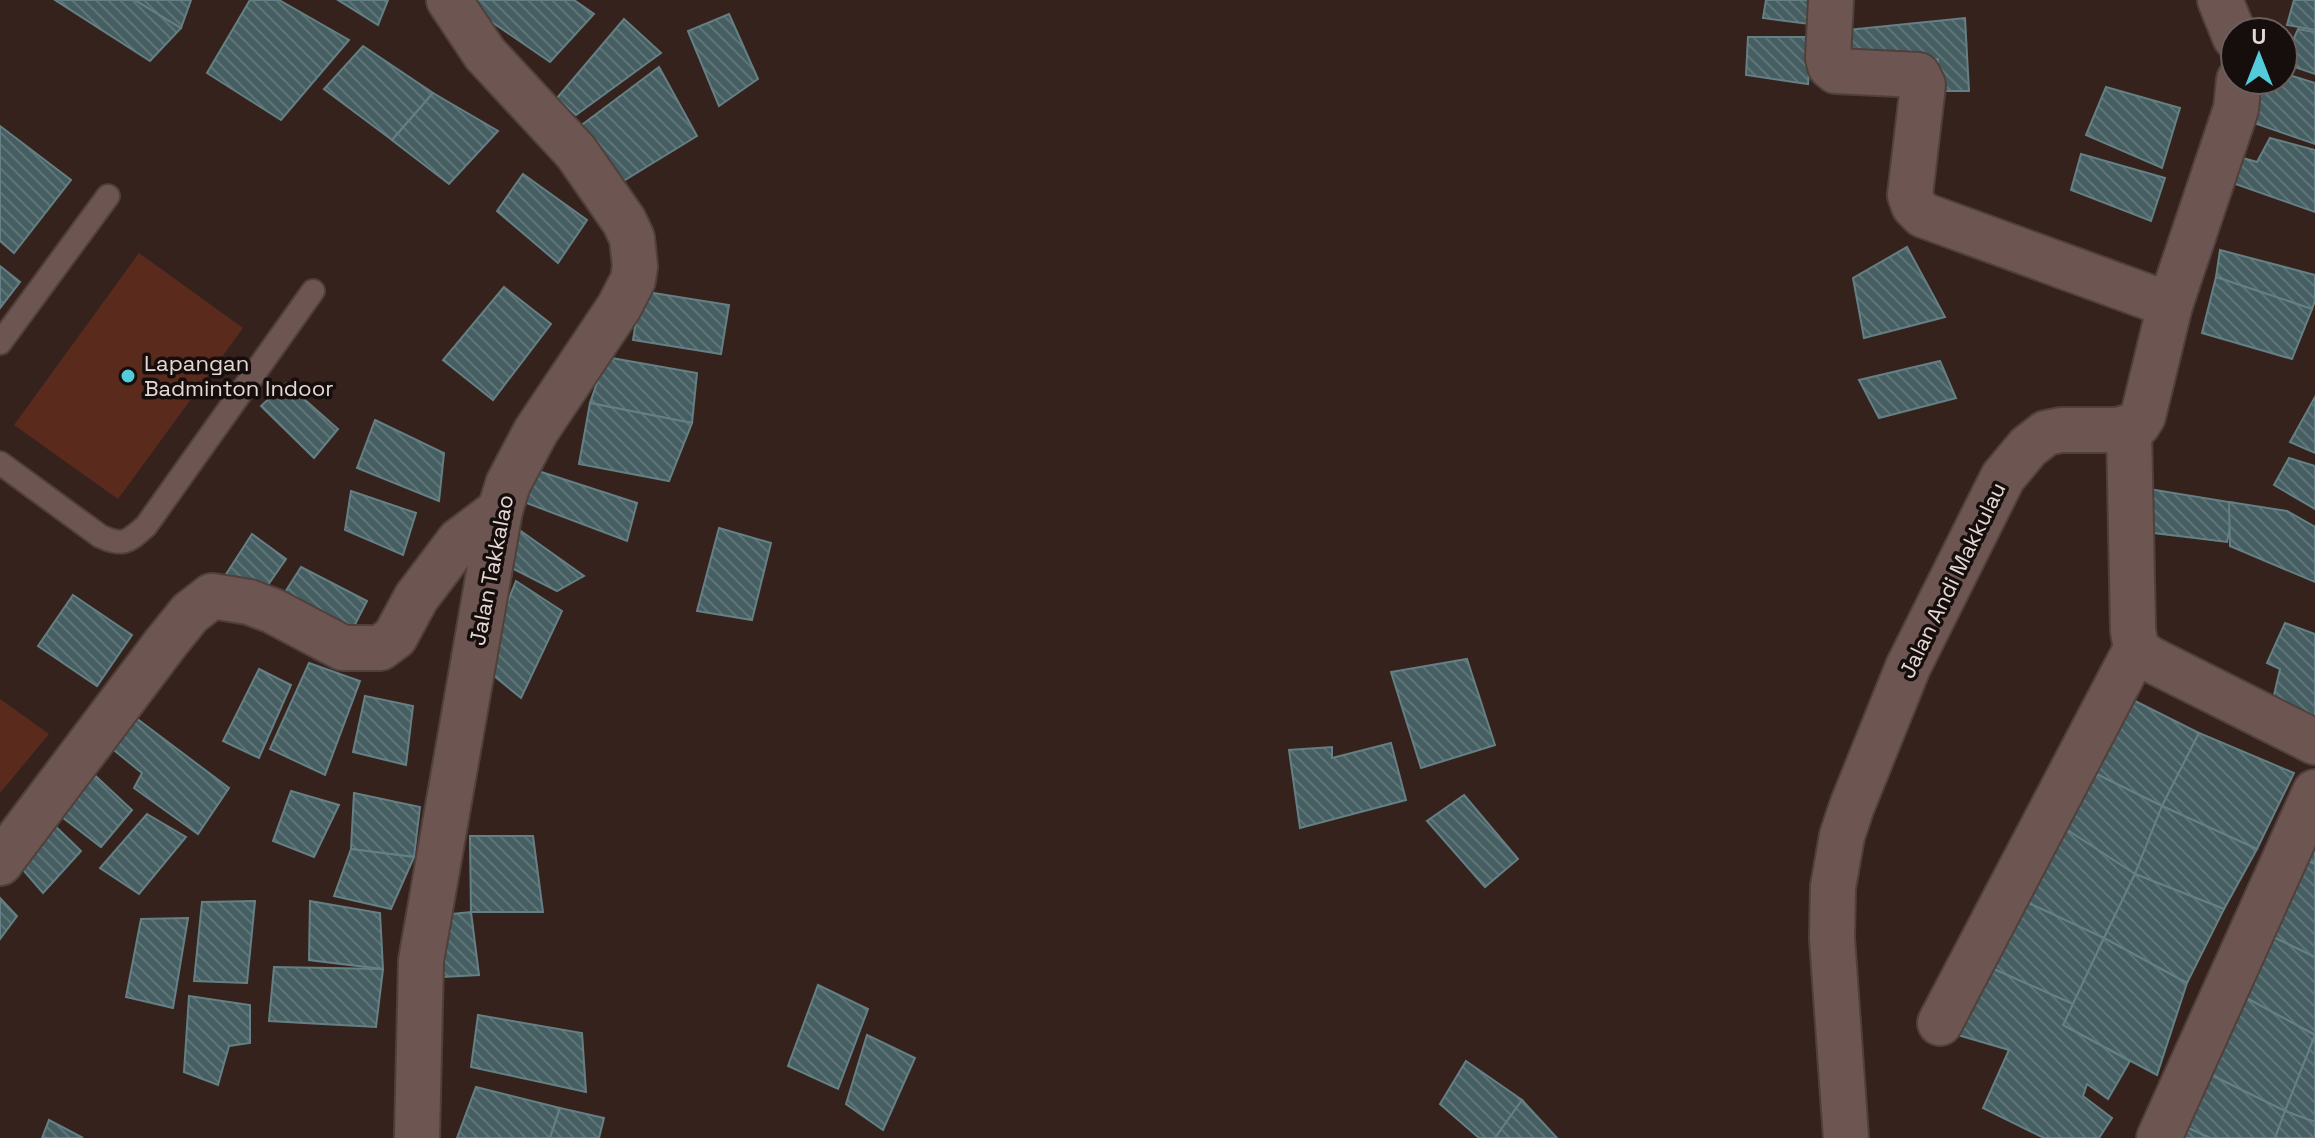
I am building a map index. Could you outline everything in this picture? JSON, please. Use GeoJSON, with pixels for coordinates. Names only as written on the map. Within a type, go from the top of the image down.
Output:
{"type":"FeatureCollection","features":[{"type":"Feature","properties":{"kind":"street","name":"Jalan Takkalao"},"geometry":{"type":"LineString","coordinates":[[417,1138],[421,961],[500,510],[508,484],[536,431],[619,307],[633,280],[635,266],[632,238],[624,221],[576,152],[485,54],[449,0]]}},
{"type":"Feature","properties":{"kind":"street"},"geometry":{"type":"LineString","coordinates":[[1831,0],[1830,66],[1836,71],[1918,75],[1923,85],[1910,195],[1914,206],[1923,215],[2170,305]]}},
{"type":"Feature","properties":{"kind":"street"},"geometry":{"type":"LineString","coordinates":[[1940,1023],[2136,649],[2129,428],[2138,424],[2143,416],[2170,305],[2236,109],[2237,96]]}},
{"type":"Feature","properties":{"kind":"street","name":"Jalan Andi Makkulau"},"geometry":{"type":"LineString","coordinates":[[1846,1138],[1832,938],[1837,860],[1852,806],[1908,667],[2003,477],[2028,447],[2046,433],[2129,428]]}},
{"type":"Feature","properties":{"kind":"street"},"geometry":{"type":"LineString","coordinates":[[0,863],[165,644],[190,613],[212,596],[249,602],[273,611],[343,648],[380,648],[395,637],[416,598],[459,541],[500,510]]}},
{"type":"Feature","properties":{"kind":"street"},"geometry":{"type":"LineString","coordinates":[[2136,649],[2150,659],[2315,742]]}},
{"type":"Feature","properties":{"kind":"street"},"geometry":{"type":"LineString","coordinates":[[2159,1138],[2315,792]]}},
{"type":"Feature","properties":{"kind":"lane"},"geometry":{"type":"LineString","coordinates":[[0,343],[108,196]]}},
{"type":"Feature","properties":{"kind":"lane"},"geometry":{"type":"LineString","coordinates":[[0,463],[100,536],[114,543],[125,542],[146,526],[313,291]]}},
{"type":"Feature","properties":{"kind":"shaded area","name":"Lapangan Badminton Indoor"},"geometry":{"type":"Polygon","coordinates":[[[139,253],[243,328],[118,499],[14,425],[139,253]]]}},
{"type":"Feature","properties":{"kind":"shaded area"},"geometry":{"type":"Polygon","coordinates":[[[0,699],[49,734],[0,793],[0,699]]]}},
{"type":"Feature","properties":{"kind":"building"},"geometry":{"type":"Polygon","coordinates":[[[55,0],[135,0],[181,28],[150,61],[55,0]]]}},
{"type":"Feature","properties":{"kind":"building"},"geometry":{"type":"Polygon","coordinates":[[[135,0],[191,0],[181,28],[135,0]]]}},
{"type":"Feature","properties":{"kind":"building"},"geometry":{"type":"Polygon","coordinates":[[[250,0],[279,0],[349,40],[281,120],[207,73],[250,0]]]}},
{"type":"Feature","properties":{"kind":"building"},"geometry":{"type":"Polygon","coordinates":[[[338,0],[388,0],[378,25],[338,0]]]}},
{"type":"Feature","properties":{"kind":"building"},"geometry":{"type":"Polygon","coordinates":[[[470,0],[574,0],[594,14],[550,62],[467,5],[470,0]]]}},
{"type":"Feature","properties":{"kind":"building"},"geometry":{"type":"Polygon","coordinates":[[[1766,0],[1821,0],[1817,25],[1763,18],[1766,0]]]}},
{"type":"Feature","properties":{"kind":"building"},"geometry":{"type":"Polygon","coordinates":[[[2294,0],[2315,0],[2315,30],[2299,27],[2299,16],[2290,16],[2294,0]]]}},
{"type":"Feature","properties":{"kind":"building"},"geometry":{"type":"Polygon","coordinates":[[[729,14],[758,79],[719,106],[688,31],[729,14]]]}},
{"type":"Feature","properties":{"kind":"building"},"geometry":{"type":"Polygon","coordinates":[[[1965,18],[1969,91],[1936,91],[1938,59],[1846,66],[1848,30],[1965,18]]]}},
{"type":"Feature","properties":{"kind":"building"},"geometry":{"type":"Polygon","coordinates":[[[624,19],[661,53],[576,115],[557,98],[624,19]]]}},
{"type":"Feature","properties":{"kind":"building"},"geometry":{"type":"Polygon","coordinates":[[[2299,29],[2315,32],[2315,74],[2299,68],[2299,29]]]}},
{"type":"Feature","properties":{"kind":"building"},"geometry":{"type":"Polygon","coordinates":[[[1748,37],[1812,37],[1808,84],[1746,75],[1748,37]]]}},
{"type":"Feature","properties":{"kind":"building"},"geometry":{"type":"Polygon","coordinates":[[[363,46],[433,93],[392,140],[324,89],[363,46]]]}},
{"type":"Feature","properties":{"kind":"building"},"geometry":{"type":"Polygon","coordinates":[[[659,67],[697,136],[617,185],[579,127],[659,67]]]}},
{"type":"Feature","properties":{"kind":"building"},"geometry":{"type":"Polygon","coordinates":[[[2299,78],[2315,83],[2315,144],[2251,122],[2261,96],[2299,96],[2299,78]]]}},
{"type":"Feature","properties":{"kind":"building"},"geometry":{"type":"Polygon","coordinates":[[[2106,87],[2180,108],[2162,168],[2086,135],[2106,87]]]}},
{"type":"Feature","properties":{"kind":"building"},"geometry":{"type":"Polygon","coordinates":[[[433,93],[498,131],[449,184],[392,140],[433,93]]]}},
{"type":"Feature","properties":{"kind":"building"},"geometry":{"type":"Polygon","coordinates":[[[0,126],[71,180],[14,253],[0,241],[0,126]]]}},
{"type":"Feature","properties":{"kind":"building"},"geometry":{"type":"Polygon","coordinates":[[[2270,138],[2315,150],[2315,212],[2224,180],[2236,156],[2257,162],[2270,138]]]}},
{"type":"Feature","properties":{"kind":"building"},"geometry":{"type":"Polygon","coordinates":[[[2081,154],[2165,178],[2151,221],[2071,190],[2081,154]]]}},
{"type":"Feature","properties":{"kind":"building"},"geometry":{"type":"Polygon","coordinates":[[[523,174],[587,220],[558,263],[497,211],[523,174]]]}},
{"type":"Feature","properties":{"kind":"building"},"geometry":{"type":"Polygon","coordinates":[[[1907,247],[1945,317],[1864,338],[1853,278],[1907,247]]]}},
{"type":"Feature","properties":{"kind":"building"},"geometry":{"type":"Polygon","coordinates":[[[2220,250],[2315,275],[2312,309],[2216,277],[2220,250]]]}},
{"type":"Feature","properties":{"kind":"building"},"geometry":{"type":"Polygon","coordinates":[[[0,266],[20,282],[0,308],[0,266]]]}},
{"type":"Feature","properties":{"kind":"building"},"geometry":{"type":"Polygon","coordinates":[[[2216,277],[2312,309],[2292,359],[2202,333],[2216,277]]]}},
{"type":"Feature","properties":{"kind":"building"},"geometry":{"type":"Polygon","coordinates":[[[504,287],[551,324],[493,400],[443,360],[504,287]]]}},
{"type":"Feature","properties":{"kind":"building"},"geometry":{"type":"Polygon","coordinates":[[[641,291],[729,305],[721,354],[633,340],[641,291]]]}},
{"type":"Feature","properties":{"kind":"building"},"geometry":{"type":"Polygon","coordinates":[[[606,357],[697,373],[692,423],[590,403],[606,357]]]}},
{"type":"Feature","properties":{"kind":"building"},"geometry":{"type":"Polygon","coordinates":[[[1940,361],[1956,398],[1879,418],[1859,380],[1940,361]]]}},
{"type":"Feature","properties":{"kind":"building"},"geometry":{"type":"Polygon","coordinates":[[[286,383],[338,429],[314,458],[261,406],[286,383]]]}},
{"type":"Feature","properties":{"kind":"building"},"geometry":{"type":"Polygon","coordinates":[[[2315,397],[2315,453],[2290,442],[2315,397]]]}},
{"type":"Feature","properties":{"kind":"building"},"geometry":{"type":"Polygon","coordinates":[[[590,403],[692,423],[669,481],[579,464],[590,403]]]}},
{"type":"Feature","properties":{"kind":"building"},"geometry":{"type":"Polygon","coordinates":[[[375,420],[444,453],[439,501],[357,468],[375,420]]]}},
{"type":"Feature","properties":{"kind":"building"},"geometry":{"type":"Polygon","coordinates":[[[2289,458],[2315,466],[2315,509],[2274,485],[2289,458]]]}},
{"type":"Feature","properties":{"kind":"building"},"geometry":{"type":"Polygon","coordinates":[[[529,468],[637,503],[627,541],[516,499],[529,468]]]}},
{"type":"Feature","properties":{"kind":"building"},"geometry":{"type":"Polygon","coordinates":[[[2149,489],[2235,503],[2227,542],[2146,532],[2149,489]]]}},
{"type":"Feature","properties":{"kind":"building"},"geometry":{"type":"Polygon","coordinates":[[[351,491],[416,513],[403,555],[345,530],[351,491]]]}},
{"type":"Feature","properties":{"kind":"building"},"geometry":{"type":"Polygon","coordinates":[[[2229,502],[2287,511],[2315,527],[2315,582],[2230,546],[2229,502]]]}},
{"type":"Feature","properties":{"kind":"building"},"geometry":{"type":"Polygon","coordinates":[[[719,528],[771,543],[752,620],[697,611],[719,528]]]}},
{"type":"Feature","properties":{"kind":"building"},"geometry":{"type":"Polygon","coordinates":[[[518,529],[584,576],[557,591],[502,563],[518,529]]]}},
{"type":"Feature","properties":{"kind":"building"},"geometry":{"type":"Polygon","coordinates":[[[252,534],[286,559],[261,595],[212,596],[252,534]]]}},
{"type":"Feature","properties":{"kind":"building"},"geometry":{"type":"Polygon","coordinates":[[[301,567],[367,601],[343,648],[273,611],[301,567]]]}},
{"type":"Feature","properties":{"kind":"building"},"geometry":{"type":"Polygon","coordinates":[[[516,581],[562,611],[521,698],[482,666],[516,581]]]}},
{"type":"Feature","properties":{"kind":"building"},"geometry":{"type":"Polygon","coordinates":[[[73,595],[132,635],[97,686],[38,646],[73,595]]]}},
{"type":"Feature","properties":{"kind":"building"},"geometry":{"type":"Polygon","coordinates":[[[2285,623],[2315,634],[2315,723],[2272,704],[2280,669],[2267,663],[2285,623]]]}},
{"type":"Feature","properties":{"kind":"building"},"geometry":{"type":"Polygon","coordinates":[[[1467,659],[1495,745],[1421,768],[1391,672],[1467,659]]]}},
{"type":"Feature","properties":{"kind":"building"},"geometry":{"type":"Polygon","coordinates":[[[309,663],[360,681],[325,775],[270,749],[309,663]]]}},
{"type":"Feature","properties":{"kind":"building"},"geometry":{"type":"Polygon","coordinates":[[[259,669],[291,685],[259,758],[223,741],[259,669]]]}},
{"type":"Feature","properties":{"kind":"building"},"geometry":{"type":"Polygon","coordinates":[[[365,696],[413,706],[406,765],[353,752],[365,696]]]}},
{"type":"Feature","properties":{"kind":"building"},"geometry":{"type":"Polygon","coordinates":[[[2125,696],[2199,733],[2162,806],[2086,769],[2125,696]]]}},
{"type":"Feature","properties":{"kind":"building"},"geometry":{"type":"Polygon","coordinates":[[[136,718],[229,788],[198,834],[134,788],[142,773],[110,747],[136,718]]]}},
{"type":"Feature","properties":{"kind":"building"},"geometry":{"type":"Polygon","coordinates":[[[2199,733],[2294,773],[2257,849],[2162,806],[2199,733]]]}},
{"type":"Feature","properties":{"kind":"building"},"geometry":{"type":"Polygon","coordinates":[[[1391,743],[1406,800],[1300,828],[1289,750],[1332,747],[1332,758],[1391,743]]]}},
{"type":"Feature","properties":{"kind":"building"},"geometry":{"type":"Polygon","coordinates":[[[87,768],[132,810],[101,847],[53,810],[87,768]]]}},
{"type":"Feature","properties":{"kind":"building"},"geometry":{"type":"Polygon","coordinates":[[[2086,769],[2162,806],[2135,874],[2055,822],[2086,769]]]}},
{"type":"Feature","properties":{"kind":"building"},"geometry":{"type":"Polygon","coordinates":[[[291,791],[339,805],[314,857],[273,841],[291,791]]]}},
{"type":"Feature","properties":{"kind":"building"},"geometry":{"type":"Polygon","coordinates":[[[354,793],[420,807],[414,857],[351,849],[354,793]]]}},
{"type":"Feature","properties":{"kind":"building"},"geometry":{"type":"Polygon","coordinates":[[[1464,795],[1518,859],[1485,887],[1427,821],[1464,795]]]}},
{"type":"Feature","properties":{"kind":"building"},"geometry":{"type":"Polygon","coordinates":[[[2162,806],[2257,849],[2224,909],[2135,874],[2162,806]]]}},
{"type":"Feature","properties":{"kind":"building"},"geometry":{"type":"Polygon","coordinates":[[[147,814],[186,837],[139,894],[100,868],[147,814]]]}},
{"type":"Feature","properties":{"kind":"building"},"geometry":{"type":"Polygon","coordinates":[[[2055,822],[2135,874],[2104,938],[2022,900],[2055,822]]]}},
{"type":"Feature","properties":{"kind":"building"},"geometry":{"type":"Polygon","coordinates":[[[53,824],[81,851],[43,893],[18,864],[53,824]]]}},
{"type":"Feature","properties":{"kind":"building"},"geometry":{"type":"Polygon","coordinates":[[[2315,834],[2315,864],[2304,859],[2315,834]]]}},
{"type":"Feature","properties":{"kind":"building"},"geometry":{"type":"Polygon","coordinates":[[[470,836],[533,836],[543,912],[471,912],[470,836]]]}},
{"type":"Feature","properties":{"kind":"building"},"geometry":{"type":"Polygon","coordinates":[[[351,849],[414,857],[391,909],[334,896],[351,849]]]}},
{"type":"Feature","properties":{"kind":"building"},"geometry":{"type":"Polygon","coordinates":[[[2304,859],[2315,864],[2315,957],[2265,933],[2304,859]]]}},
{"type":"Feature","properties":{"kind":"building"},"geometry":{"type":"Polygon","coordinates":[[[2135,874],[2224,909],[2187,983],[2104,938],[2135,874]]]}},
{"type":"Feature","properties":{"kind":"building"},"geometry":{"type":"Polygon","coordinates":[[[0,898],[17,916],[0,939],[0,898]]]}},
{"type":"Feature","properties":{"kind":"building"},"geometry":{"type":"Polygon","coordinates":[[[2022,900],[2104,938],[2073,1004],[1989,967],[2022,900]]]}},
{"type":"Feature","properties":{"kind":"building"},"geometry":{"type":"Polygon","coordinates":[[[255,901],[247,983],[194,981],[202,902],[255,901]]]}},
{"type":"Feature","properties":{"kind":"building"},"geometry":{"type":"Polygon","coordinates":[[[310,901],[380,913],[383,969],[309,960],[310,901]]]}},
{"type":"Feature","properties":{"kind":"building"},"geometry":{"type":"Polygon","coordinates":[[[471,912],[479,975],[443,977],[442,915],[471,912]]]}},
{"type":"Feature","properties":{"kind":"building"},"geometry":{"type":"Polygon","coordinates":[[[188,918],[173,1008],[126,997],[141,919],[188,918]]]}},
{"type":"Feature","properties":{"kind":"building"},"geometry":{"type":"Polygon","coordinates":[[[2265,933],[2315,957],[2315,1035],[2239,994],[2265,933]]]}},
{"type":"Feature","properties":{"kind":"building"},"geometry":{"type":"Polygon","coordinates":[[[2104,938],[2187,983],[2157,1075],[2063,1025],[2104,938]]]}},
{"type":"Feature","properties":{"kind":"building"},"geometry":{"type":"Polygon","coordinates":[[[274,967],[383,969],[376,1027],[269,1021],[274,967]]]}},
{"type":"Feature","properties":{"kind":"building"},"geometry":{"type":"Polygon","coordinates":[[[1989,967],[2073,1004],[2063,1025],[2130,1061],[2108,1099],[2087,1084],[2083,1096],[2112,1118],[2099,1138],[2044,1138],[1983,1108],[2009,1050],[1958,1035],[1989,967]]]}},
{"type":"Feature","properties":{"kind":"building"},"geometry":{"type":"Polygon","coordinates":[[[818,985],[868,1009],[838,1089],[788,1066],[818,985]]]}},
{"type":"Feature","properties":{"kind":"building"},"geometry":{"type":"Polygon","coordinates":[[[2239,994],[2315,1035],[2285,1111],[2203,1071],[2239,994]]]}},
{"type":"Feature","properties":{"kind":"building"},"geometry":{"type":"Polygon","coordinates":[[[189,996],[250,1005],[250,1043],[229,1046],[218,1085],[184,1072],[189,996]]]}},
{"type":"Feature","properties":{"kind":"building"},"geometry":{"type":"Polygon","coordinates":[[[478,1015],[582,1033],[586,1092],[471,1067],[478,1015]]]}},
{"type":"Feature","properties":{"kind":"building"},"geometry":{"type":"Polygon","coordinates":[[[867,1035],[915,1058],[883,1130],[846,1104],[867,1035]]]}},
{"type":"Feature","properties":{"kind":"building"},"geometry":{"type":"Polygon","coordinates":[[[2315,1035],[2315,1122],[2285,1111],[2315,1035]]]}},
{"type":"Feature","properties":{"kind":"building"},"geometry":{"type":"Polygon","coordinates":[[[1466,1061],[1522,1100],[1495,1138],[1479,1138],[1440,1104],[1466,1061]]]}},
{"type":"Feature","properties":{"kind":"building"},"geometry":{"type":"Polygon","coordinates":[[[2203,1071],[2285,1111],[2275,1138],[2210,1138],[2186,1127],[2203,1071]]]}},
{"type":"Feature","properties":{"kind":"building"},"geometry":{"type":"Polygon","coordinates":[[[476,1087],[560,1108],[550,1138],[457,1138],[476,1087]]]}},
{"type":"Feature","properties":{"kind":"building"},"geometry":{"type":"Polygon","coordinates":[[[1522,1100],[1557,1138],[1495,1138],[1522,1100]]]}},
{"type":"Feature","properties":{"kind":"building"},"geometry":{"type":"Polygon","coordinates":[[[560,1108],[604,1118],[599,1138],[550,1138],[560,1108]]]}},
{"type":"Feature","properties":{"kind":"building"},"geometry":{"type":"Polygon","coordinates":[[[2285,1111],[2315,1122],[2315,1138],[2275,1138],[2285,1111]]]}},
{"type":"Feature","properties":{"kind":"building"},"geometry":{"type":"Polygon","coordinates":[[[49,1120],[83,1138],[42,1138],[49,1120]]]}},
{"type":"Feature","properties":{"kind":"building"},"geometry":{"type":"Polygon","coordinates":[[[2186,1127],[2210,1138],[2180,1138],[2186,1127]]]}},
{"type":"Feature","properties":{"kind":"place","name":"Lapangan Badminton Indoor"},"geometry":{"type":"Point","coordinates":[128,376]}}]}
